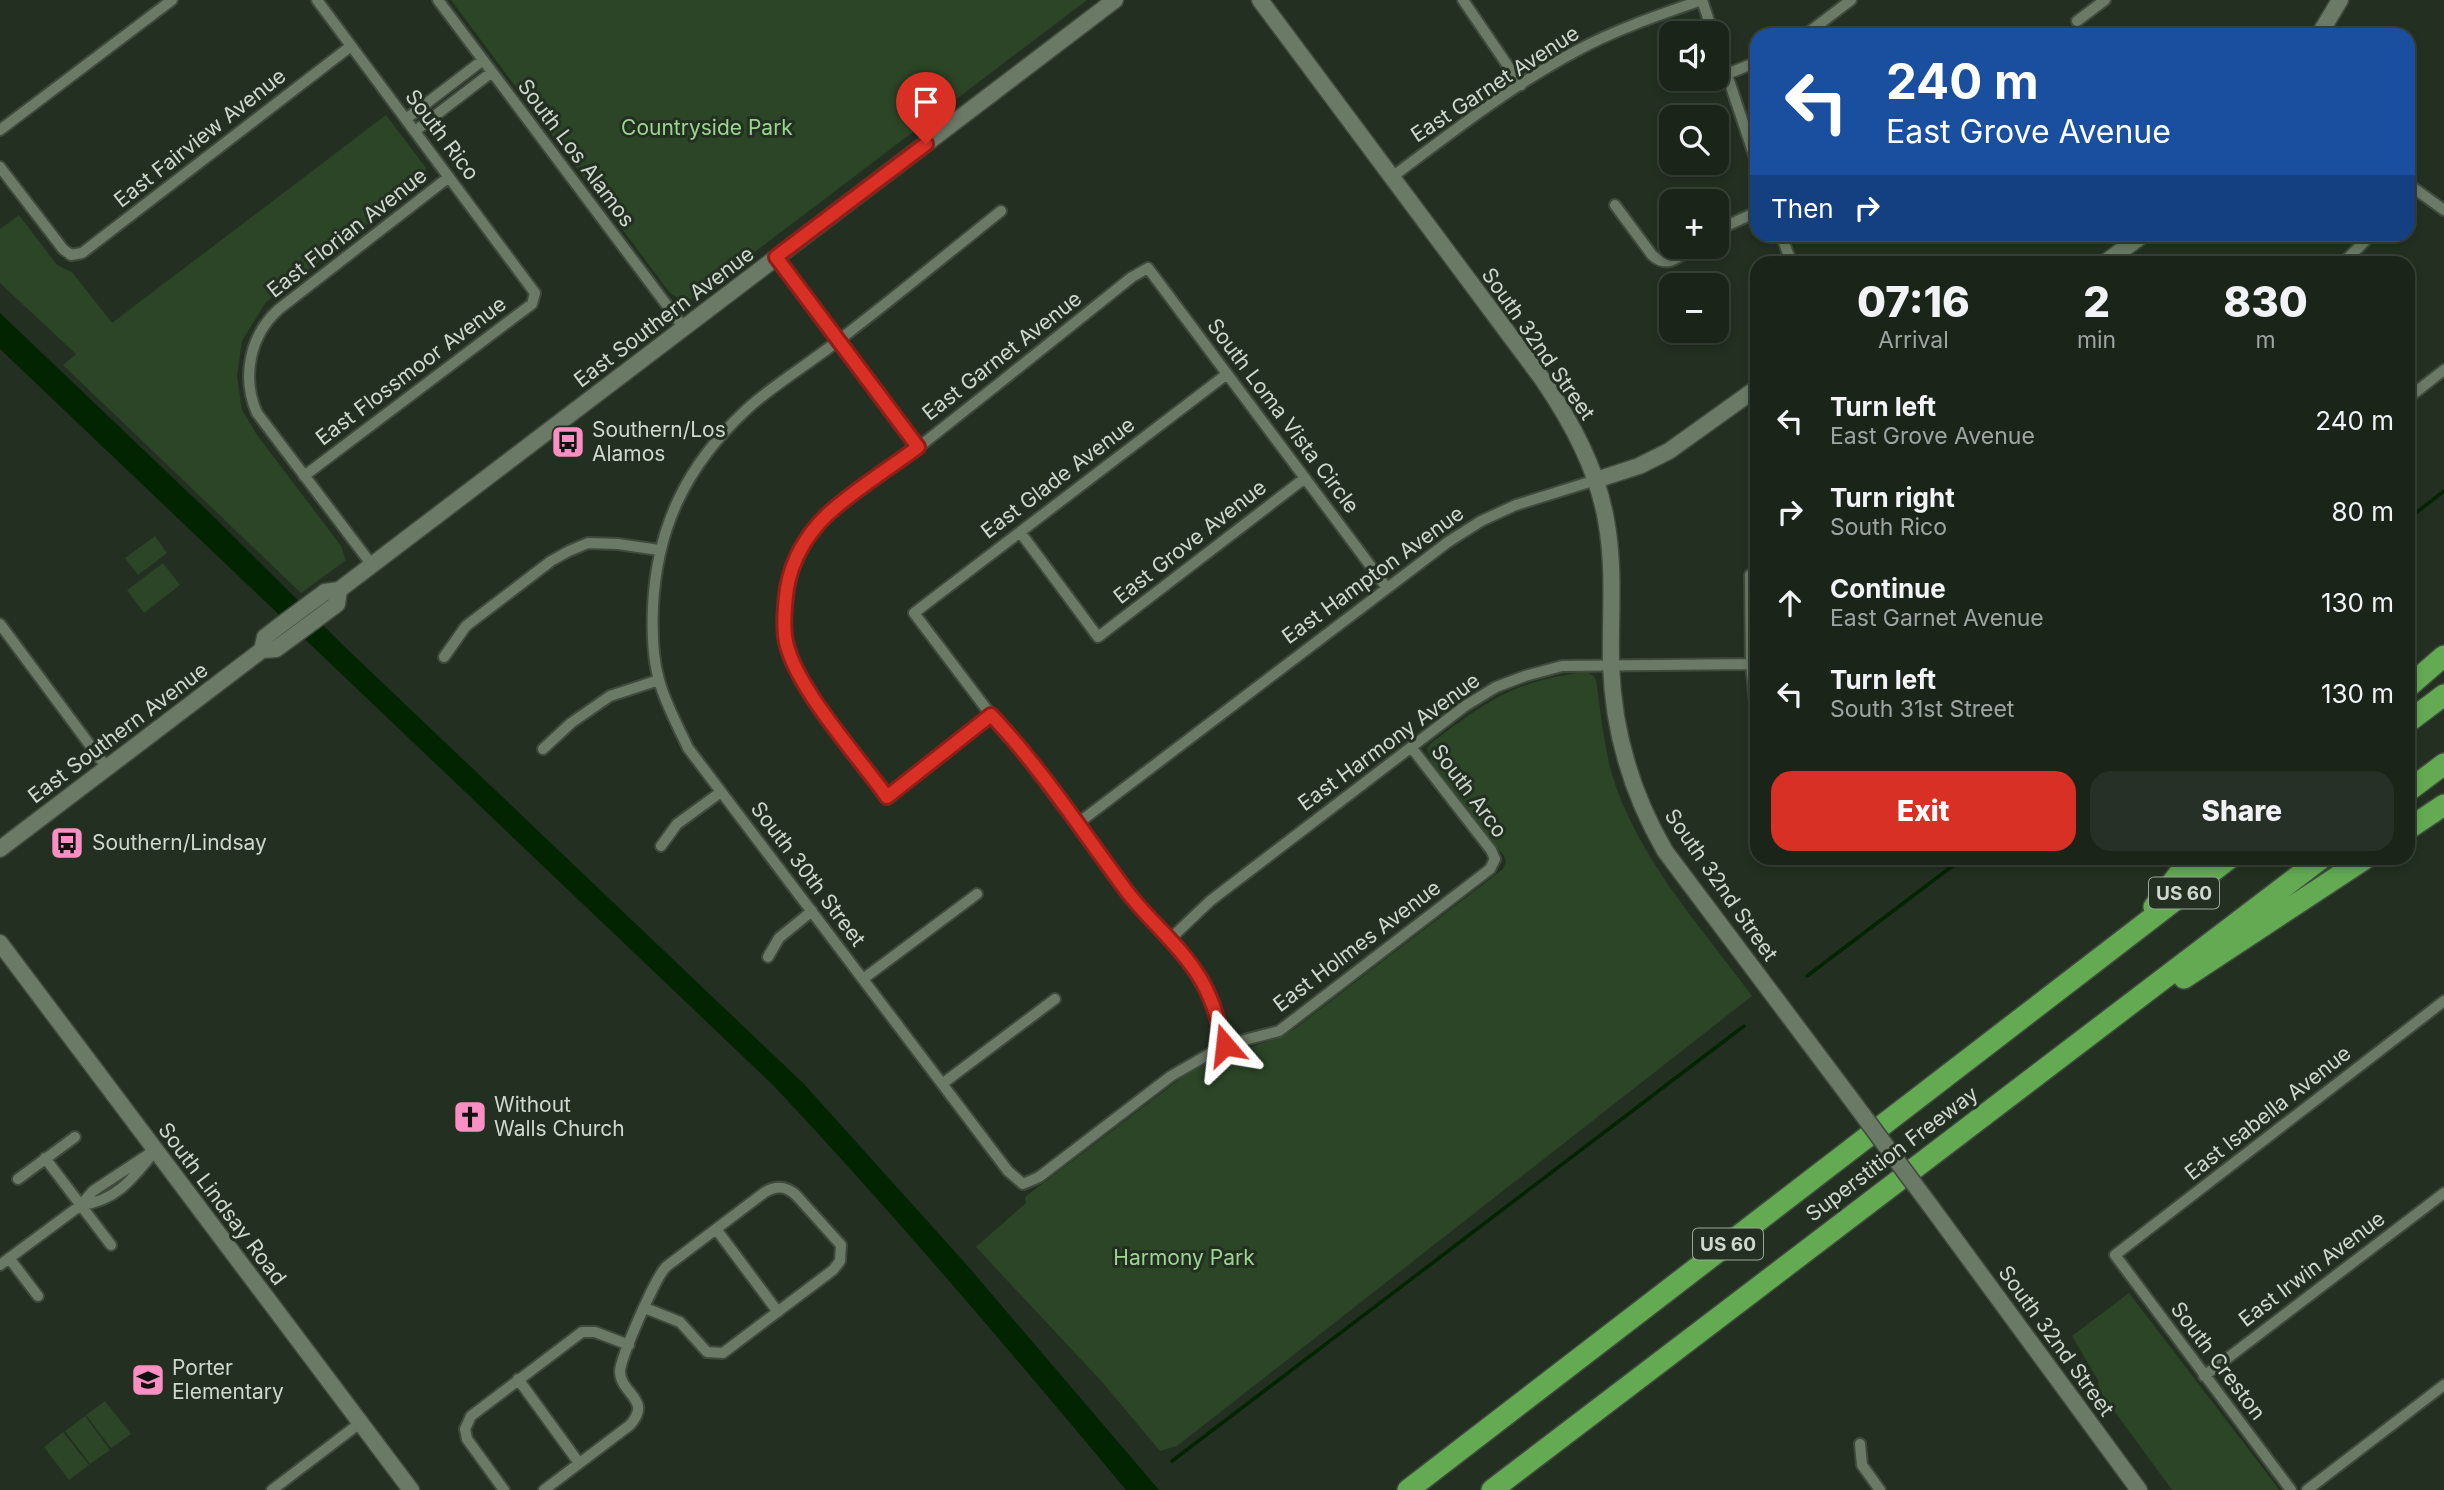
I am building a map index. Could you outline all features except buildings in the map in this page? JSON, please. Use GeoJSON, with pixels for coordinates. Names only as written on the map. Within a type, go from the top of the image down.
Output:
{"type":"FeatureCollection","features":[{"type":"Feature","properties":{"kind":"highway"},"geometry":{"type":"LineString","coordinates":[[2415,681],[2444,656]]}},
{"type":"Feature","properties":{"kind":"highway"},"geometry":{"type":"LineString","coordinates":[[2415,717],[2444,695]]}},
{"type":"Feature","properties":{"kind":"highway"},"geometry":{"type":"LineString","coordinates":[[2415,787],[2444,764]]}},
{"type":"Feature","properties":{"kind":"highway"},"geometry":{"type":"LineString","coordinates":[[2415,824],[2444,805]]}},
{"type":"Feature","properties":{"kind":"highway"},"geometry":{"type":"LineString","coordinates":[[2137,928],[2178,875],[2191,865]]}},
{"type":"Feature","properties":{"kind":"highway","name":"Superstition Freeway"},"geometry":{"type":"LineString","coordinates":[[1408,1490],[2221,865]]}},
{"type":"Feature","properties":{"kind":"highway","name":"Superstition Freeway"},"geometry":{"type":"LineString","coordinates":[[1492,1490],[2313,865]]}},
{"type":"Feature","properties":{"kind":"highway"},"geometry":{"type":"LineString","coordinates":[[2020,1088],[2355,865]]}},
{"type":"Feature","properties":{"kind":"main road","name":"East Southern Avenue"},"geometry":{"type":"LineString","coordinates":[[288,629],[305,607],[325,592],[339,590],[1115,0]]}},
{"type":"Feature","properties":{"kind":"main road","name":"South 32nd Street"},"geometry":{"type":"LineString","coordinates":[[1260,0],[1543,380],[1579,441],[1596,480],[1610,548],[1613,583],[1611,665],[1616,715],[1624,751],[1648,821],[1665,851],[1932,1208],[2133,1488]]}},
{"type":"Feature","properties":{"kind":"main road"},"geometry":{"type":"LineString","coordinates":[[2323,28],[2340,0]]}},
{"type":"Feature","properties":{"kind":"main road"},"geometry":{"type":"LineString","coordinates":[[2113,256],[2128,242]]}},
{"type":"Feature","properties":{"kind":"main road","name":"East Hampton Avenue"},"geometry":{"type":"LineString","coordinates":[[1596,480],[1639,466],[1669,451],[1750,399]]}},
{"type":"Feature","properties":{"kind":"main road","name":"East Southern Avenue"},"geometry":{"type":"LineString","coordinates":[[0,849],[262,650],[265,637],[317,619],[337,604],[339,590]]}},
{"type":"Feature","properties":{"kind":"main road","name":"South Lindsay Road"},"geometry":{"type":"LineString","coordinates":[[0,943],[411,1490]]}},
{"type":"Feature","properties":{"kind":"street"},"geometry":{"type":"LineString","coordinates":[[0,130],[172,0]]}},
{"type":"Feature","properties":{"kind":"street","name":"South Rico"},"geometry":{"type":"LineString","coordinates":[[317,0],[536,293]]}},
{"type":"Feature","properties":{"kind":"street","name":"South Los Alamos"},"geometry":{"type":"LineString","coordinates":[[438,0],[684,328]]}},
{"type":"Feature","properties":{"kind":"street"},"geometry":{"type":"LineString","coordinates":[[1463,0],[1521,85]]}},
{"type":"Feature","properties":{"kind":"street"},"geometry":{"type":"LineString","coordinates":[[1702,0],[1709,21]]}},
{"type":"Feature","properties":{"kind":"street","name":"East Garnet Avenue"},"geometry":{"type":"LineString","coordinates":[[1392,177],[1462,125],[1576,51],[1636,23],[1702,0]]}},
{"type":"Feature","properties":{"kind":"street"},"geometry":{"type":"LineString","coordinates":[[1814,28],[1851,0]]}},
{"type":"Feature","properties":{"kind":"street"},"geometry":{"type":"LineString","coordinates":[[2077,21],[2105,0]]}},
{"type":"Feature","properties":{"kind":"street","name":"East Fairview Avenue"},"geometry":{"type":"LineString","coordinates":[[0,167],[63,249],[71,255],[82,253],[351,46]]}},
{"type":"Feature","properties":{"kind":"street"},"geometry":{"type":"LineString","coordinates":[[406,119],[482,60]]}},
{"type":"Feature","properties":{"kind":"street"},"geometry":{"type":"LineString","coordinates":[[1729,73],[1750,65]]}},
{"type":"Feature","properties":{"kind":"street"},"geometry":{"type":"LineString","coordinates":[[415,131],[492,72]]}},
{"type":"Feature","properties":{"kind":"street"},"geometry":{"type":"LineString","coordinates":[[1729,80],[1750,143]]}},
{"type":"Feature","properties":{"kind":"street","name":"East Florian Avenue"},"geometry":{"type":"LineString","coordinates":[[304,476],[262,420],[253,403],[249,385],[251,357],[260,331],[279,309],[449,177]]}},
{"type":"Feature","properties":{"kind":"street"},"geometry":{"type":"LineString","coordinates":[[2415,190],[2444,210]]}},
{"type":"Feature","properties":{"kind":"street"},"geometry":{"type":"LineString","coordinates":[[1615,205],[1652,256],[1660,262],[1675,259]]}},
{"type":"Feature","properties":{"kind":"street","name":"South 30th Street"},"geometry":{"type":"LineString","coordinates":[[1001,211],[838,341],[747,409],[719,438],[684,485],[673,509],[659,550],[652,629],[659,680],[688,748],[1008,1171],[1023,1184]]}},
{"type":"Feature","properties":{"kind":"street"},"geometry":{"type":"LineString","coordinates":[[1729,225],[1750,215]]}},
{"type":"Feature","properties":{"kind":"street"},"geometry":{"type":"LineString","coordinates":[[2350,256],[2364,242]]}},
{"type":"Feature","properties":{"kind":"street"},"geometry":{"type":"LineString","coordinates":[[776,257],[918,447]]}},
{"type":"Feature","properties":{"kind":"street","name":"East Garnet Avenue"},"geometry":{"type":"LineString","coordinates":[[991,715],[887,797],[821,709],[794,667],[785,637],[785,605],[790,573],[806,540],[828,514],[918,447],[1121,286],[1148,268]]}},
{"type":"Feature","properties":{"kind":"street","name":"South Loma Vista Circle"},"geometry":{"type":"LineString","coordinates":[[1148,268],[1387,588]]}},
{"type":"Feature","properties":{"kind":"street","name":"East Flossmoor Avenue"},"geometry":{"type":"LineString","coordinates":[[304,476],[532,304],[536,293]]}},
{"type":"Feature","properties":{"kind":"street"},"geometry":{"type":"LineString","coordinates":[[2415,393],[2444,370]]}},
{"type":"Feature","properties":{"kind":"street","name":"East Glade Avenue"},"geometry":{"type":"LineString","coordinates":[[991,715],[914,614],[1227,373]]}},
{"type":"Feature","properties":{"kind":"street"},"geometry":{"type":"LineString","coordinates":[[304,476],[372,565]]}},
{"type":"Feature","properties":{"kind":"street","name":"East Grove Avenue"},"geometry":{"type":"LineString","coordinates":[[1020,532],[1098,637],[1305,478]]}},
{"type":"Feature","properties":{"kind":"street","name":"East Hampton Avenue"},"geometry":{"type":"LineString","coordinates":[[1077,824],[1448,542],[1516,505],[1596,480]]}},
{"type":"Feature","properties":{"kind":"street"},"geometry":{"type":"LineString","coordinates":[[585,530],[588,543]]}},
{"type":"Feature","properties":{"kind":"street"},"geometry":{"type":"LineString","coordinates":[[444,657],[466,626],[551,561],[588,543],[659,550]]}},
{"type":"Feature","properties":{"kind":"street"},"geometry":{"type":"LineString","coordinates":[[0,624],[107,768]]}},
{"type":"Feature","properties":{"kind":"street","name":"East Harmony Avenue"},"geometry":{"type":"LineString","coordinates":[[1170,939],[1210,901],[1465,706],[1496,687],[1562,666],[1750,664]]}},
{"type":"Feature","properties":{"kind":"street"},"geometry":{"type":"LineString","coordinates":[[542,749],[571,723],[610,696],[659,680]]}},
{"type":"Feature","properties":{"kind":"street"},"geometry":{"type":"LineString","coordinates":[[991,715],[1008,733],[1138,906],[1170,939],[1198,975],[1212,1002],[1225,1045]]}},
{"type":"Feature","properties":{"kind":"street","name":"South Arco"},"geometry":{"type":"LineString","coordinates":[[1411,747],[1491,850],[1495,859]]}},
{"type":"Feature","properties":{"kind":"street"},"geometry":{"type":"LineString","coordinates":[[661,846],[677,824],[722,792]]}},
{"type":"Feature","properties":{"kind":"street","name":"East Holmes Avenue"},"geometry":{"type":"LineString","coordinates":[[1023,1184],[1039,1177],[1171,1076],[1225,1045],[1279,1031],[1490,869],[1495,859]]}},
{"type":"Feature","properties":{"kind":"street"},"geometry":{"type":"LineString","coordinates":[[863,979],[977,894]]}},
{"type":"Feature","properties":{"kind":"street"},"geometry":{"type":"LineString","coordinates":[[768,957],[779,938],[813,911]]}},
{"type":"Feature","properties":{"kind":"street"},"geometry":{"type":"LineString","coordinates":[[942,1084],[1055,999]]}},
{"type":"Feature","properties":{"kind":"street","name":"East Isabella Avenue"},"geometry":{"type":"LineString","coordinates":[[2115,1255],[2444,1001]]}},
{"type":"Feature","properties":{"kind":"street"},"geometry":{"type":"LineString","coordinates":[[18,1179],[75,1137]]}},
{"type":"Feature","properties":{"kind":"street"},"geometry":{"type":"LineString","coordinates":[[37,1296],[3,1261],[80,1205],[103,1184],[155,1150]]}},
{"type":"Feature","properties":{"kind":"street"},"geometry":{"type":"LineString","coordinates":[[80,1205],[101,1203],[132,1180],[155,1150]]}},
{"type":"Feature","properties":{"kind":"street"},"geometry":{"type":"LineString","coordinates":[[45,1158],[111,1245]]}},
{"type":"Feature","properties":{"kind":"street"},"geometry":{"type":"LineString","coordinates":[[103,1184],[111,1195]]}},
{"type":"Feature","properties":{"kind":"street"},"geometry":{"type":"LineString","coordinates":[[544,1490],[630,1425],[637,1416],[637,1402],[623,1382],[620,1372],[629,1345],[645,1308],[663,1270],[765,1192],[782,1186],[796,1195],[841,1245],[840,1261],[833,1270],[727,1350],[717,1354],[702,1349],[680,1322],[645,1308]]}},
{"type":"Feature","properties":{"kind":"street","name":"East Irwin Avenue"},"geometry":{"type":"LineString","coordinates":[[2204,1376],[2444,1193]]}},
{"type":"Feature","properties":{"kind":"street"},"geometry":{"type":"LineString","coordinates":[[716,1229],[778,1312]]}},
{"type":"Feature","properties":{"kind":"street","name":"South Creston"},"geometry":{"type":"LineString","coordinates":[[2115,1255],[2291,1490]]}},
{"type":"Feature","properties":{"kind":"street"},"geometry":{"type":"LineString","coordinates":[[501,1489],[469,1443],[465,1429],[475,1412],[582,1332],[595,1332],[629,1345]]}},
{"type":"Feature","properties":{"kind":"street"},"geometry":{"type":"LineString","coordinates":[[518,1380],[579,1463]]}},
{"type":"Feature","properties":{"kind":"street"},"geometry":{"type":"LineString","coordinates":[[2307,1490],[2444,1385]]}},
{"type":"Feature","properties":{"kind":"street"},"geometry":{"type":"LineString","coordinates":[[272,1490],[360,1423]]}},
{"type":"Feature","properties":{"kind":"street"},"geometry":{"type":"LineString","coordinates":[[1860,1444],[1862,1465],[1880,1490]]}},
{"type":"Feature","properties":{"kind":"green space","name":"Countryside Park"},"geometry":{"type":"Polygon","coordinates":[[[451,0],[1087,0],[694,298],[683,301],[670,293],[451,0]]]}},
{"type":"Feature","properties":{"kind":"green space"},"geometry":{"type":"Polygon","coordinates":[[[386,115],[426,168],[424,181],[266,302],[242,341],[237,376],[242,410],[257,435],[341,546],[346,560],[301,593],[63,365],[76,354],[0,283],[0,229],[19,215],[57,265],[72,272],[112,323],[386,115]]]}},
{"type":"Feature","properties":{"kind":"green space"},"geometry":{"type":"Polygon","coordinates":[[[155,536],[167,553],[138,575],[125,558],[155,536]]]}},
{"type":"Feature","properties":{"kind":"green space"},"geometry":{"type":"Polygon","coordinates":[[[163,563],[180,585],[144,613],[127,590],[163,563]]]}},
{"type":"Feature","properties":{"kind":"green space","name":"Harmony Park"},"geometry":{"type":"Polygon","coordinates":[[[1586,672],[1594,676],[1596,681],[1611,771],[1636,832],[1671,889],[1752,996],[1177,1446],[1160,1451],[1103,1383],[976,1247],[1026,1203],[1025,1197],[1184,1076],[1210,1062],[1293,1030],[1503,869],[1506,863],[1504,856],[1431,761],[1427,749],[1468,716],[1502,695],[1539,681],[1586,672]]]}},
{"type":"Feature","properties":{"kind":"green space"},"geometry":{"type":"Polygon","coordinates":[[[2129,1293],[2278,1490],[2172,1490],[2099,1390],[2098,1380],[2072,1336],[2129,1293]]]}},
{"type":"Feature","properties":{"kind":"green space"},"geometry":{"type":"Polygon","coordinates":[[[105,1401],[131,1434],[111,1448],[86,1415],[105,1401]]]}},
{"type":"Feature","properties":{"kind":"green space"},"geometry":{"type":"Polygon","coordinates":[[[85,1416],[110,1450],[90,1464],[65,1431],[85,1416]]]}},
{"type":"Feature","properties":{"kind":"green space"},"geometry":{"type":"Polygon","coordinates":[[[63,1432],[89,1465],[69,1480],[44,1447],[63,1432]]]}},
{"type":"Feature","properties":{"kind":"shaded area"},"geometry":{"type":"Polygon","coordinates":[[[0,313],[214,517],[346,648],[804,1084],[966,1264],[1159,1490],[1126,1490],[952,1284],[773,1085],[0,349],[0,313]]]}},
{"type":"Feature","properties":{"kind":"waterway"},"geometry":{"type":"LineString","coordinates":[[2415,514],[2444,491]]}},
{"type":"Feature","properties":{"kind":"waterway"},"geometry":{"type":"LineString","coordinates":[[1807,976],[1954,865]]}},
{"type":"Feature","properties":{"kind":"waterway"},"geometry":{"type":"LineString","coordinates":[[1172,1461],[1744,1026]]}},
{"type":"Feature","properties":{"kind":"place","name":"Southern/Los Alamos"},"geometry":{"type":"Point","coordinates":[568,442]}},
{"type":"Feature","properties":{"kind":"place","name":"Southern/Lindsay"},"geometry":{"type":"Point","coordinates":[67,843]}},
{"type":"Feature","properties":{"kind":"place","name":"Without Walls Church"},"geometry":{"type":"Point","coordinates":[470,1117]}},
{"type":"Feature","properties":{"kind":"place","name":"Porter Elementary"},"geometry":{"type":"Point","coordinates":[148,1380]}},
{"type":"Feature","properties":{"kind":"route"},"geometry":{"type":"LineString","coordinates":[[926,144],[776,257],[918,447],[828,514],[806,540],[790,573],[785,605],[785,637],[794,667],[821,709],[887,797],[991,715],[1022,751],[1138,906],[1170,939],[1198,975],[1212,1002],[1225,1045]]}}]}
